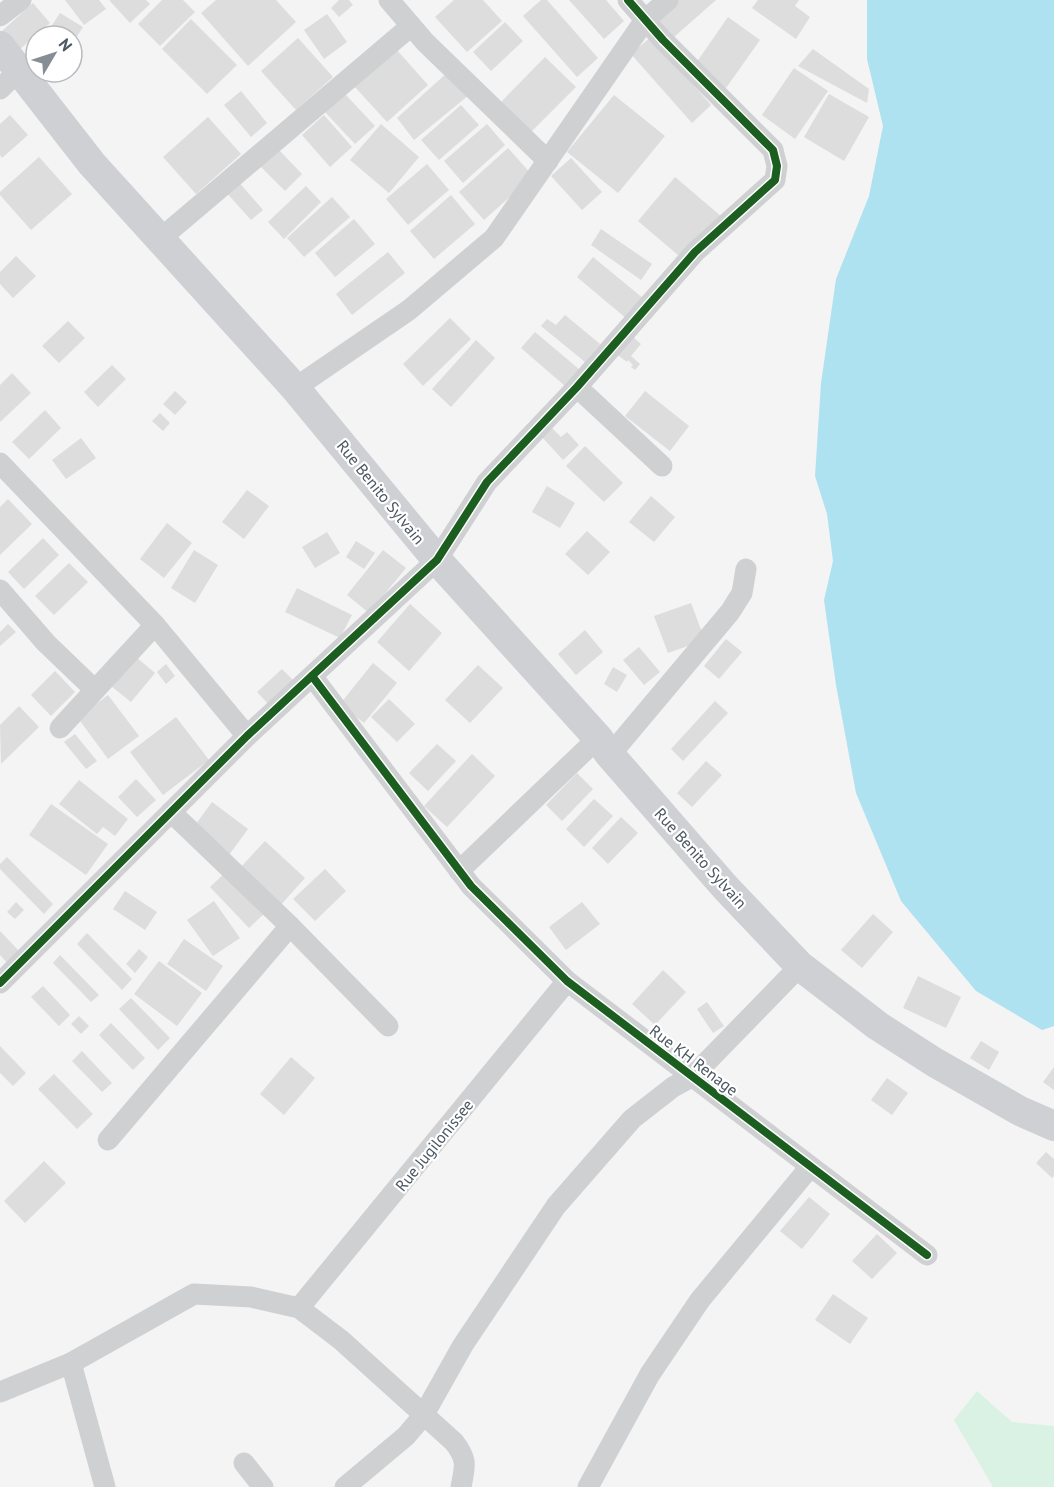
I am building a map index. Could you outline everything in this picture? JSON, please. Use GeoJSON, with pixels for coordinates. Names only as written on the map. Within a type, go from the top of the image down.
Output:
{"type":"FeatureCollection","features":[{"type":"Feature","properties":{"kind":"main road","name":"Rue Benito Sylvain"},"geometry":{"type":"LineString","coordinates":[[0,46],[9,80],[92,164],[295,388],[437,560],[725,887],[800,966],[878,1026],[934,1062],[1054,1126]]}},
{"type":"Feature","properties":{"kind":"street"},"geometry":{"type":"LineString","coordinates":[[0,16],[21,0]]}},
{"type":"Feature","properties":{"kind":"street"},"geometry":{"type":"LineString","coordinates":[[389,0],[425,42],[548,161]]}},
{"type":"Feature","properties":{"kind":"street"},"geometry":{"type":"LineString","coordinates":[[0,983],[247,736],[437,560],[487,482],[577,387],[695,252],[775,180],[777,166],[773,150],[628,0]]}},
{"type":"Feature","properties":{"kind":"street"},"geometry":{"type":"LineString","coordinates":[[295,388],[409,310],[494,238],[645,20],[668,0]]}},
{"type":"Feature","properties":{"kind":"street"},"geometry":{"type":"LineString","coordinates":[[160,239],[411,26]]}},
{"type":"Feature","properties":{"kind":"street"},"geometry":{"type":"LineString","coordinates":[[577,387],[663,466]]}},
{"type":"Feature","properties":{"kind":"street"},"geometry":{"type":"LineString","coordinates":[[0,463],[155,625],[247,736]]}},
{"type":"Feature","properties":{"kind":"street"},"geometry":{"type":"LineString","coordinates":[[459,871],[604,747],[730,612],[742,593],[746,569]]}},
{"type":"Feature","properties":{"kind":"street"},"geometry":{"type":"LineString","coordinates":[[0,590],[46,643],[95,690]]}},
{"type":"Feature","properties":{"kind":"street"},"geometry":{"type":"LineString","coordinates":[[60,728],[155,625]]}},
{"type":"Feature","properties":{"kind":"street","name":"Rue KH Renage"},"geometry":{"type":"LineString","coordinates":[[312,676],[459,871],[481,897],[567,981],[927,1255]]}},
{"type":"Feature","properties":{"kind":"street"},"geometry":{"type":"LineString","coordinates":[[171,812],[290,926],[388,1026]]}},
{"type":"Feature","properties":{"kind":"street"},"geometry":{"type":"LineString","coordinates":[[108,1140],[290,926]]}},
{"type":"Feature","properties":{"kind":"street"},"geometry":{"type":"LineString","coordinates":[[693,1077],[800,966]]}},
{"type":"Feature","properties":{"kind":"street","name":"Rue Jugilonissee"},"geometry":{"type":"LineString","coordinates":[[299,1308],[567,981]]}},
{"type":"Feature","properties":{"kind":"street","name":"Rue KH Renage"},"geometry":{"type":"LineString","coordinates":[[345,1487],[406,1436],[423,1416],[463,1345],[556,1206],[632,1119],[673,1087],[693,1077]]}},
{"type":"Feature","properties":{"kind":"street"},"geometry":{"type":"LineString","coordinates":[[588,1487],[650,1374],[700,1300],[810,1167]]}},
{"type":"Feature","properties":{"kind":"street"},"geometry":{"type":"LineString","coordinates":[[0,1392],[70,1363],[194,1294],[251,1297],[299,1308],[341,1340],[454,1442],[464,1456],[461,1487]]}},
{"type":"Feature","properties":{"kind":"street"},"geometry":{"type":"LineString","coordinates":[[70,1363],[105,1487]]}},
{"type":"Feature","properties":{"kind":"street"},"geometry":{"type":"LineString","coordinates":[[244,1463],[262,1487]]}},
{"type":"Feature","properties":{"kind":"green space"},"geometry":{"type":"Polygon","coordinates":[[[977,1391],[1012,1422],[1054,1426],[1054,1487],[993,1487],[954,1420],[977,1391]]]}},
{"type":"Feature","properties":{"kind":"water"},"geometry":{"type":"Polygon","coordinates":[[[867,0],[1054,0],[1054,1026],[1042,1030],[976,991],[901,901],[856,793],[836,685],[824,600],[833,561],[827,514],[815,476],[821,383],[836,279],[869,196],[883,126],[867,59],[867,0]]]}},
{"type":"Feature","properties":{"kind":"building"},"geometry":{"type":"Polygon","coordinates":[[[65,0],[99,0],[106,9],[83,24],[65,0]]]}},
{"type":"Feature","properties":{"kind":"building"},"geometry":{"type":"Polygon","coordinates":[[[109,0],[146,0],[150,4],[130,23],[109,0]]]}},
{"type":"Feature","properties":{"kind":"building"},"geometry":{"type":"Polygon","coordinates":[[[162,0],[183,0],[195,12],[160,46],[138,24],[162,0]]]}},
{"type":"Feature","properties":{"kind":"building"},"geometry":{"type":"Polygon","coordinates":[[[216,0],[276,0],[296,22],[248,66],[201,13],[216,0]]]}},
{"type":"Feature","properties":{"kind":"building"},"geometry":{"type":"Polygon","coordinates":[[[339,0],[349,0],[353,5],[339,17],[331,8],[339,0]]]}},
{"type":"Feature","properties":{"kind":"building"},"geometry":{"type":"Polygon","coordinates":[[[454,0],[483,0],[502,21],[467,52],[435,17],[454,0]]]}},
{"type":"Feature","properties":{"kind":"building"},"geometry":{"type":"Polygon","coordinates":[[[541,0],[547,0],[598,58],[577,77],[523,16],[541,0]]]}},
{"type":"Feature","properties":{"kind":"building"},"geometry":{"type":"Polygon","coordinates":[[[569,0],[606,0],[624,21],[604,39],[569,0]]]}},
{"type":"Feature","properties":{"kind":"building"},"geometry":{"type":"Polygon","coordinates":[[[670,0],[716,0],[674,37],[655,14],[670,0]]]}},
{"type":"Feature","properties":{"kind":"building"},"geometry":{"type":"Polygon","coordinates":[[[758,0],[799,0],[795,6],[810,17],[796,39],[752,8],[758,0]]]}},
{"type":"Feature","properties":{"kind":"building"},"geometry":{"type":"Polygon","coordinates":[[[33,3],[50,23],[24,24],[24,46],[19,50],[2,31],[33,3]]]}},
{"type":"Feature","properties":{"kind":"building"},"geometry":{"type":"Polygon","coordinates":[[[60,13],[78,24],[53,24],[60,13]]]}},
{"type":"Feature","properties":{"kind":"building"},"geometry":{"type":"Polygon","coordinates":[[[327,14],[347,42],[324,59],[304,30],[327,14]]]}},
{"type":"Feature","properties":{"kind":"building"},"geometry":{"type":"Polygon","coordinates":[[[728,17],[760,40],[726,88],[694,66],[728,17]]]}},
{"type":"Feature","properties":{"kind":"building"},"geometry":{"type":"Polygon","coordinates":[[[191,19],[237,65],[207,94],[162,49],[191,19]]]}},
{"type":"Feature","properties":{"kind":"building"},"geometry":{"type":"Polygon","coordinates":[[[505,22],[523,41],[491,71],[473,52],[505,22]]]}},
{"type":"Feature","properties":{"kind":"building"},"geometry":{"type":"Polygon","coordinates":[[[651,37],[711,105],[692,123],[631,54],[651,37]]]}},
{"type":"Feature","properties":{"kind":"building"},"geometry":{"type":"Polygon","coordinates":[[[298,38],[333,77],[296,110],[261,71],[298,38]]]}},
{"type":"Feature","properties":{"kind":"building"},"geometry":{"type":"Polygon","coordinates":[[[396,49],[428,85],[387,122],[354,86],[396,49]]]}},
{"type":"Feature","properties":{"kind":"building"},"geometry":{"type":"Polygon","coordinates":[[[813,49],[869,89],[867,103],[798,66],[813,49]]]}},
{"type":"Feature","properties":{"kind":"building"},"geometry":{"type":"Polygon","coordinates":[[[545,57],[576,87],[530,133],[500,103],[545,57]]]}},
{"type":"Feature","properties":{"kind":"building"},"geometry":{"type":"Polygon","coordinates":[[[794,68],[828,91],[795,139],[762,115],[794,68]]]}},
{"type":"Feature","properties":{"kind":"building"},"geometry":{"type":"Polygon","coordinates":[[[448,72],[469,95],[414,140],[397,118],[448,72]]]}},
{"type":"Feature","properties":{"kind":"building"},"geometry":{"type":"Polygon","coordinates":[[[241,91],[267,123],[251,137],[224,105],[241,91]]]}},
{"type":"Feature","properties":{"kind":"building"},"geometry":{"type":"Polygon","coordinates":[[[344,93],[375,126],[355,144],[324,111],[344,93]]]}},
{"type":"Feature","properties":{"kind":"building"},"geometry":{"type":"Polygon","coordinates":[[[829,94],[869,117],[844,161],[804,137],[829,94]]]}},
{"type":"Feature","properties":{"kind":"building"},"geometry":{"type":"Polygon","coordinates":[[[614,95],[665,136],[618,193],[567,152],[614,95]]]}},
{"type":"Feature","properties":{"kind":"building"},"geometry":{"type":"Polygon","coordinates":[[[461,105],[479,125],[439,160],[421,140],[461,105]]]}},
{"type":"Feature","properties":{"kind":"building"},"geometry":{"type":"Polygon","coordinates":[[[10,115],[28,135],[2,158],[0,155],[0,124],[10,115]]]}},
{"type":"Feature","properties":{"kind":"building"},"geometry":{"type":"Polygon","coordinates":[[[324,115],[352,147],[330,167],[302,135],[324,115]]]}},
{"type":"Feature","properties":{"kind":"building"},"geometry":{"type":"Polygon","coordinates":[[[208,117],[241,154],[196,194],[163,157],[208,117]]]}},
{"type":"Feature","properties":{"kind":"building"},"geometry":{"type":"Polygon","coordinates":[[[381,124],[419,157],[389,193],[350,160],[381,124]]]}},
{"type":"Feature","properties":{"kind":"building"},"geometry":{"type":"Polygon","coordinates":[[[487,124],[505,145],[463,183],[444,161],[487,124]]]}},
{"type":"Feature","properties":{"kind":"building"},"geometry":{"type":"Polygon","coordinates":[[[276,147],[302,174],[285,191],[258,164],[276,147]]]}},
{"type":"Feature","properties":{"kind":"building"},"geometry":{"type":"Polygon","coordinates":[[[508,148],[533,176],[484,220],[459,192],[508,148]]]}},
{"type":"Feature","properties":{"kind":"building"},"geometry":{"type":"Polygon","coordinates":[[[39,157],[72,194],[31,230],[0,195],[0,192],[39,157]]]}},
{"type":"Feature","properties":{"kind":"building"},"geometry":{"type":"Polygon","coordinates":[[[571,158],[602,192],[582,210],[551,176],[571,158]]]}},
{"type":"Feature","properties":{"kind":"building"},"geometry":{"type":"Polygon","coordinates":[[[427,164],[449,190],[408,225],[386,199],[427,164]]]}},
{"type":"Feature","properties":{"kind":"building"},"geometry":{"type":"Polygon","coordinates":[[[675,177],[722,217],[685,261],[638,221],[675,177]]]}},
{"type":"Feature","properties":{"kind":"building"},"geometry":{"type":"Polygon","coordinates":[[[237,180],[263,210],[251,220],[225,191],[237,180]]]}},
{"type":"Feature","properties":{"kind":"building"},"geometry":{"type":"Polygon","coordinates":[[[306,186],[321,202],[284,239],[268,222],[306,186]]]}},
{"type":"Feature","properties":{"kind":"building"},"geometry":{"type":"Polygon","coordinates":[[[451,195],[475,224],[434,259],[410,231],[451,195]]]}},
{"type":"Feature","properties":{"kind":"building"},"geometry":{"type":"Polygon","coordinates":[[[332,197],[350,217],[304,257],[287,238],[332,197]]]}},
{"type":"Feature","properties":{"kind":"building"},"geometry":{"type":"Polygon","coordinates":[[[354,219],[375,244],[335,277],[315,253],[354,219]]]}},
{"type":"Feature","properties":{"kind":"building"},"geometry":{"type":"Polygon","coordinates":[[[601,229],[652,264],[641,280],[591,245],[601,229]]]}},
{"type":"Feature","properties":{"kind":"building"},"geometry":{"type":"Polygon","coordinates":[[[388,252],[405,273],[352,315],[336,294],[388,252]]]}},
{"type":"Feature","properties":{"kind":"building"},"geometry":{"type":"Polygon","coordinates":[[[16,256],[36,276],[13,298],[0,284],[0,272],[16,256]]]}},
{"type":"Feature","properties":{"kind":"building"},"geometry":{"type":"Polygon","coordinates":[[[593,257],[644,299],[627,319],[577,277],[593,257]]]}},
{"type":"Feature","properties":{"kind":"building"},"geometry":{"type":"Polygon","coordinates":[[[565,315],[600,344],[585,362],[541,326],[547,319],[556,325],[565,315]]]}},
{"type":"Feature","properties":{"kind":"building"},"geometry":{"type":"Polygon","coordinates":[[[450,318],[471,339],[423,386],[403,364],[450,318]]]}},
{"type":"Feature","properties":{"kind":"building"},"geometry":{"type":"Polygon","coordinates":[[[68,321],[85,338],[59,363],[42,346],[68,321]]]}},
{"type":"Feature","properties":{"kind":"building"},"geometry":{"type":"Polygon","coordinates":[[[535,332],[580,370],[565,386],[521,348],[535,332]]]}},
{"type":"Feature","properties":{"kind":"building"},"geometry":{"type":"Polygon","coordinates":[[[630,334],[641,344],[631,356],[640,364],[635,370],[628,360],[627,362],[615,353],[630,334]]]}},
{"type":"Feature","properties":{"kind":"building"},"geometry":{"type":"Polygon","coordinates":[[[476,340],[495,358],[451,407],[432,389],[476,340]]]}},
{"type":"Feature","properties":{"kind":"building"},"geometry":{"type":"Polygon","coordinates":[[[112,365],[126,379],[98,407],[84,392],[112,365]]]}},
{"type":"Feature","properties":{"kind":"building"},"geometry":{"type":"Polygon","coordinates":[[[12,373],[31,393],[0,422],[0,385],[12,373]]]}},
{"type":"Feature","properties":{"kind":"building"},"geometry":{"type":"Polygon","coordinates":[[[175,391],[187,402],[175,415],[163,404],[175,391]]]}},
{"type":"Feature","properties":{"kind":"building"},"geometry":{"type":"Polygon","coordinates":[[[645,391],[689,426],[670,451],[625,416],[645,391]]]}},
{"type":"Feature","properties":{"kind":"building"},"geometry":{"type":"Polygon","coordinates":[[[45,410],[61,428],[29,459],[12,442],[45,410]]]}},
{"type":"Feature","properties":{"kind":"building"},"geometry":{"type":"Polygon","coordinates":[[[160,413],[170,423],[163,431],[152,421],[160,413]]]}},
{"type":"Feature","properties":{"kind":"building"},"geometry":{"type":"Polygon","coordinates":[[[552,428],[561,437],[567,432],[579,445],[563,460],[542,437],[552,428]]]}},
{"type":"Feature","properties":{"kind":"building"},"geometry":{"type":"Polygon","coordinates":[[[81,438],[96,458],[66,479],[52,460],[81,438]]]}},
{"type":"Feature","properties":{"kind":"building"},"geometry":{"type":"Polygon","coordinates":[[[585,446],[623,483],[604,502],[566,466],[585,446]]]}},
{"type":"Feature","properties":{"kind":"building"},"geometry":{"type":"Polygon","coordinates":[[[547,486],[575,503],[560,528],[532,512],[547,486]]]}},
{"type":"Feature","properties":{"kind":"building"},"geometry":{"type":"Polygon","coordinates":[[[247,490],[269,506],[244,539],[222,522],[247,490]]]}},
{"type":"Feature","properties":{"kind":"building"},"geometry":{"type":"Polygon","coordinates":[[[651,496],[675,517],[654,542],[629,522],[651,496]]]}},
{"type":"Feature","properties":{"kind":"building"},"geometry":{"type":"Polygon","coordinates":[[[8,499],[32,524],[0,555],[0,507],[8,499]]]}},
{"type":"Feature","properties":{"kind":"building"},"geometry":{"type":"Polygon","coordinates":[[[167,523],[192,543],[164,578],[140,559],[167,523]]]}},
{"type":"Feature","properties":{"kind":"building"},"geometry":{"type":"Polygon","coordinates":[[[587,531],[610,552],[588,575],[565,554],[587,531]]]}},
{"type":"Feature","properties":{"kind":"building"},"geometry":{"type":"Polygon","coordinates":[[[327,532],[340,553],[315,568],[302,547],[327,532]]]}},
{"type":"Feature","properties":{"kind":"building"},"geometry":{"type":"Polygon","coordinates":[[[43,538],[59,555],[24,589],[8,572],[43,538]]]}},
{"type":"Feature","properties":{"kind":"building"},"geometry":{"type":"Polygon","coordinates":[[[356,541],[375,553],[364,569],[346,557],[356,541]]]}},
{"type":"Feature","properties":{"kind":"building"},"geometry":{"type":"Polygon","coordinates":[[[194,550],[218,565],[195,603],[171,588],[194,550]]]}},
{"type":"Feature","properties":{"kind":"building"},"geometry":{"type":"Polygon","coordinates":[[[383,550],[406,568],[369,613],[347,595],[383,550]]]}},
{"type":"Feature","properties":{"kind":"building"},"geometry":{"type":"Polygon","coordinates":[[[69,563],[88,582],[54,615],[35,596],[69,563]]]}},
{"type":"Feature","properties":{"kind":"building"},"geometry":{"type":"Polygon","coordinates":[[[297,588],[352,615],[340,638],[285,612],[297,588]]]}},
{"type":"Feature","properties":{"kind":"building"},"geometry":{"type":"Polygon","coordinates":[[[691,603],[705,640],[668,653],[654,616],[691,603]]]}},
{"type":"Feature","properties":{"kind":"building"},"geometry":{"type":"Polygon","coordinates":[[[410,604],[442,633],[409,671],[377,642],[410,604]]]}},
{"type":"Feature","properties":{"kind":"building"},"geometry":{"type":"Polygon","coordinates":[[[8,624],[16,632],[0,646],[0,632],[8,624]]]}},
{"type":"Feature","properties":{"kind":"building"},"geometry":{"type":"Polygon","coordinates":[[[585,630],[603,652],[576,675],[558,654],[585,630]]]}},
{"type":"Feature","properties":{"kind":"building"},"geometry":{"type":"Polygon","coordinates":[[[726,639],[742,652],[719,679],[704,666],[726,639]]]}},
{"type":"Feature","properties":{"kind":"building"},"geometry":{"type":"Polygon","coordinates":[[[639,647],[660,672],[644,685],[623,660],[639,647]]]}},
{"type":"Feature","properties":{"kind":"building"},"geometry":{"type":"Polygon","coordinates":[[[136,657],[155,673],[131,702],[111,686],[136,657]]]}},
{"type":"Feature","properties":{"kind":"building"},"geometry":{"type":"Polygon","coordinates":[[[373,663],[397,683],[364,723],[340,704],[373,663]]]}},
{"type":"Feature","properties":{"kind":"building"},"geometry":{"type":"Polygon","coordinates":[[[166,664],[175,676],[166,684],[157,672],[166,664]]]}},
{"type":"Feature","properties":{"kind":"building"},"geometry":{"type":"Polygon","coordinates":[[[478,665],[503,688],[470,723],[445,700],[478,665]]]}},
{"type":"Feature","properties":{"kind":"building"},"geometry":{"type":"Polygon","coordinates":[[[613,667],[627,675],[617,692],[604,684],[613,667]]]}},
{"type":"Feature","properties":{"kind":"building"},"geometry":{"type":"Polygon","coordinates":[[[282,669],[297,684],[272,708],[257,692],[282,669]]]}},
{"type":"Feature","properties":{"kind":"building"},"geometry":{"type":"Polygon","coordinates":[[[55,671],[75,692],[51,716],[31,695],[55,671]]]}},
{"type":"Feature","properties":{"kind":"building"},"geometry":{"type":"Polygon","coordinates":[[[108,695],[139,736],[108,759],[78,718],[108,695]]]}},
{"type":"Feature","properties":{"kind":"building"},"geometry":{"type":"Polygon","coordinates":[[[389,699],[415,724],[397,742],[371,717],[389,699]]]}},
{"type":"Feature","properties":{"kind":"building"},"geometry":{"type":"Polygon","coordinates":[[[715,701],[728,713],[683,761],[671,749],[715,701]]]}},
{"type":"Feature","properties":{"kind":"building"},"geometry":{"type":"Polygon","coordinates":[[[19,706],[39,727],[1,764],[0,725],[19,706]]]}},
{"type":"Feature","properties":{"kind":"building"},"geometry":{"type":"Polygon","coordinates":[[[176,717],[209,760],[163,795],[130,752],[176,717]]]}},
{"type":"Feature","properties":{"kind":"building"},"geometry":{"type":"Polygon","coordinates":[[[75,734],[97,761],[86,769],[64,742],[75,734]]]}},
{"type":"Feature","properties":{"kind":"building"},"geometry":{"type":"Polygon","coordinates":[[[437,744],[456,761],[428,791],[409,773],[437,744]]]}},
{"type":"Feature","properties":{"kind":"building"},"geometry":{"type":"Polygon","coordinates":[[[472,754],[495,776],[447,827],[424,806],[472,754]]]}},
{"type":"Feature","properties":{"kind":"building"},"geometry":{"type":"Polygon","coordinates":[[[706,761],[722,775],[692,807],[677,793],[706,761]]]}},
{"type":"Feature","properties":{"kind":"building"},"geometry":{"type":"Polygon","coordinates":[[[577,773],[593,789],[562,821],[546,805],[577,773]]]}},
{"type":"Feature","properties":{"kind":"building"},"geometry":{"type":"Polygon","coordinates":[[[136,779],[156,800],[137,817],[118,797],[136,779]]]}},
{"type":"Feature","properties":{"kind":"building"},"geometry":{"type":"Polygon","coordinates":[[[79,780],[128,819],[115,836],[103,827],[97,834],[59,804],[79,780]]]}},
{"type":"Feature","properties":{"kind":"building"},"geometry":{"type":"Polygon","coordinates":[[[594,799],[613,816],[584,847],[566,829],[594,799]]]}},
{"type":"Feature","properties":{"kind":"building"},"geometry":{"type":"Polygon","coordinates":[[[212,802],[248,829],[229,855],[193,828],[212,802]]]}},
{"type":"Feature","properties":{"kind":"building"},"geometry":{"type":"Polygon","coordinates":[[[51,804],[108,844],[86,875],[29,835],[51,804]]]}},
{"type":"Feature","properties":{"kind":"building"},"geometry":{"type":"Polygon","coordinates":[[[621,817],[638,833],[608,864],[592,848],[621,817]]]}},
{"type":"Feature","properties":{"kind":"building"},"geometry":{"type":"Polygon","coordinates":[[[265,841],[305,878],[279,907],[238,870],[265,841]]]}},
{"type":"Feature","properties":{"kind":"building"},"geometry":{"type":"Polygon","coordinates":[[[7,857],[53,904],[44,914],[0,869],[0,864],[7,857]]]}},
{"type":"Feature","properties":{"kind":"building"},"geometry":{"type":"Polygon","coordinates":[[[325,869],[346,891],[315,921],[293,899],[325,869]]]}},
{"type":"Feature","properties":{"kind":"building"},"geometry":{"type":"Polygon","coordinates":[[[227,871],[266,912],[249,928],[210,887],[227,871]]]}},
{"type":"Feature","properties":{"kind":"building"},"geometry":{"type":"Polygon","coordinates":[[[125,891],[157,912],[145,930],[113,909],[125,891]]]}},
{"type":"Feature","properties":{"kind":"building"},"geometry":{"type":"Polygon","coordinates":[[[214,901],[240,938],[213,956],[187,920],[214,901]]]}},
{"type":"Feature","properties":{"kind":"building"},"geometry":{"type":"Polygon","coordinates":[[[16,902],[24,910],[15,919],[7,912],[16,902]]]}},
{"type":"Feature","properties":{"kind":"building"},"geometry":{"type":"Polygon","coordinates":[[[582,902],[600,924],[566,950],[549,927],[582,902]]]}},
{"type":"Feature","properties":{"kind":"building"},"geometry":{"type":"Polygon","coordinates":[[[873,914],[893,932],[862,968],[841,950],[873,914]]]}},
{"type":"Feature","properties":{"kind":"building"},"geometry":{"type":"Polygon","coordinates":[[[0,931],[21,953],[9,965],[0,955],[0,931]]]}},
{"type":"Feature","properties":{"kind":"building"},"geometry":{"type":"Polygon","coordinates":[[[87,933],[132,979],[122,990],[77,944],[87,933]]]}},
{"type":"Feature","properties":{"kind":"building"},"geometry":{"type":"Polygon","coordinates":[[[184,939],[223,966],[206,991],[167,964],[184,939]]]}},
{"type":"Feature","properties":{"kind":"building"},"geometry":{"type":"Polygon","coordinates":[[[139,949],[148,957],[135,973],[126,964],[139,949]]]}},
{"type":"Feature","properties":{"kind":"building"},"geometry":{"type":"Polygon","coordinates":[[[60,955],[99,995],[91,1002],[53,963],[60,955]]]}},
{"type":"Feature","properties":{"kind":"building"},"geometry":{"type":"Polygon","coordinates":[[[159,961],[202,993],[177,1026],[134,994],[159,961]]]}},
{"type":"Feature","properties":{"kind":"building"},"geometry":{"type":"Polygon","coordinates":[[[663,970],[686,992],[655,1025],[632,1004],[663,970]]]}},
{"type":"Feature","properties":{"kind":"building"},"geometry":{"type":"Polygon","coordinates":[[[918,976],[961,997],[946,1028],[903,1008],[918,976]]]}},
{"type":"Feature","properties":{"kind":"building"},"geometry":{"type":"Polygon","coordinates":[[[43,986],[70,1015],[59,1026],[31,997],[43,986]]]}},
{"type":"Feature","properties":{"kind":"building"},"geometry":{"type":"Polygon","coordinates":[[[131,998],[170,1038],[158,1050],[119,1009],[131,998]]]}},
{"type":"Feature","properties":{"kind":"building"},"geometry":{"type":"Polygon","coordinates":[[[707,1002],[724,1026],[713,1033],[697,1009],[707,1002]]]}},
{"type":"Feature","properties":{"kind":"building"},"geometry":{"type":"Polygon","coordinates":[[[79,1016],[89,1026],[81,1034],[71,1024],[79,1016]]]}},
{"type":"Feature","properties":{"kind":"building"},"geometry":{"type":"Polygon","coordinates":[[[111,1023],[145,1058],[133,1070],[99,1035],[111,1023]]]}},
{"type":"Feature","properties":{"kind":"building"},"geometry":{"type":"Polygon","coordinates":[[[981,1041],[999,1052],[989,1070],[970,1058],[981,1041]]]}},
{"type":"Feature","properties":{"kind":"building"},"geometry":{"type":"Polygon","coordinates":[[[0,1046],[26,1073],[13,1086],[0,1073],[0,1046]]]}},
{"type":"Feature","properties":{"kind":"building"},"geometry":{"type":"Polygon","coordinates":[[[82,1051],[112,1083],[102,1092],[72,1061],[82,1051]]]}},
{"type":"Feature","properties":{"kind":"building"},"geometry":{"type":"Polygon","coordinates":[[[291,1057],[315,1078],[284,1115],[260,1094],[291,1057]]]}},
{"type":"Feature","properties":{"kind":"building"},"geometry":{"type":"Polygon","coordinates":[[[1054,1067],[1054,1090],[1043,1082],[1054,1067]]]}},
{"type":"Feature","properties":{"kind":"building"},"geometry":{"type":"Polygon","coordinates":[[[54,1074],[93,1114],[77,1129],[38,1089],[54,1074]]]}},
{"type":"Feature","properties":{"kind":"building"},"geometry":{"type":"Polygon","coordinates":[[[887,1078],[908,1093],[892,1115],[871,1100],[887,1078]]]}},
{"type":"Feature","properties":{"kind":"building"},"geometry":{"type":"Polygon","coordinates":[[[1046,1152],[1054,1159],[1052,1178],[1036,1163],[1046,1152]]]}},
{"type":"Feature","properties":{"kind":"building"},"geometry":{"type":"Polygon","coordinates":[[[44,1161],[66,1183],[25,1223],[4,1201],[44,1161]]]}},
{"type":"Feature","properties":{"kind":"building"},"geometry":{"type":"Polygon","coordinates":[[[809,1197],[830,1214],[802,1249],[780,1231],[809,1197]]]}},
{"type":"Feature","properties":{"kind":"building"},"geometry":{"type":"Polygon","coordinates":[[[877,1234],[897,1253],[872,1279],[852,1261],[877,1234]]]}},
{"type":"Feature","properties":{"kind":"building"},"geometry":{"type":"Polygon","coordinates":[[[833,1294],[868,1318],[850,1344],[815,1320],[833,1294]]]}},
{"type":"Feature","properties":{"kind":"cycle path"},"geometry":{"type":"LineString","coordinates":[[0,983],[247,736],[437,560],[487,482],[577,387],[695,252],[775,180],[777,166],[773,150],[663,40],[628,0]]}},
{"type":"Feature","properties":{"kind":"cycle path"},"geometry":{"type":"LineString","coordinates":[[312,676],[471,886],[567,981],[927,1255]]}}]}
